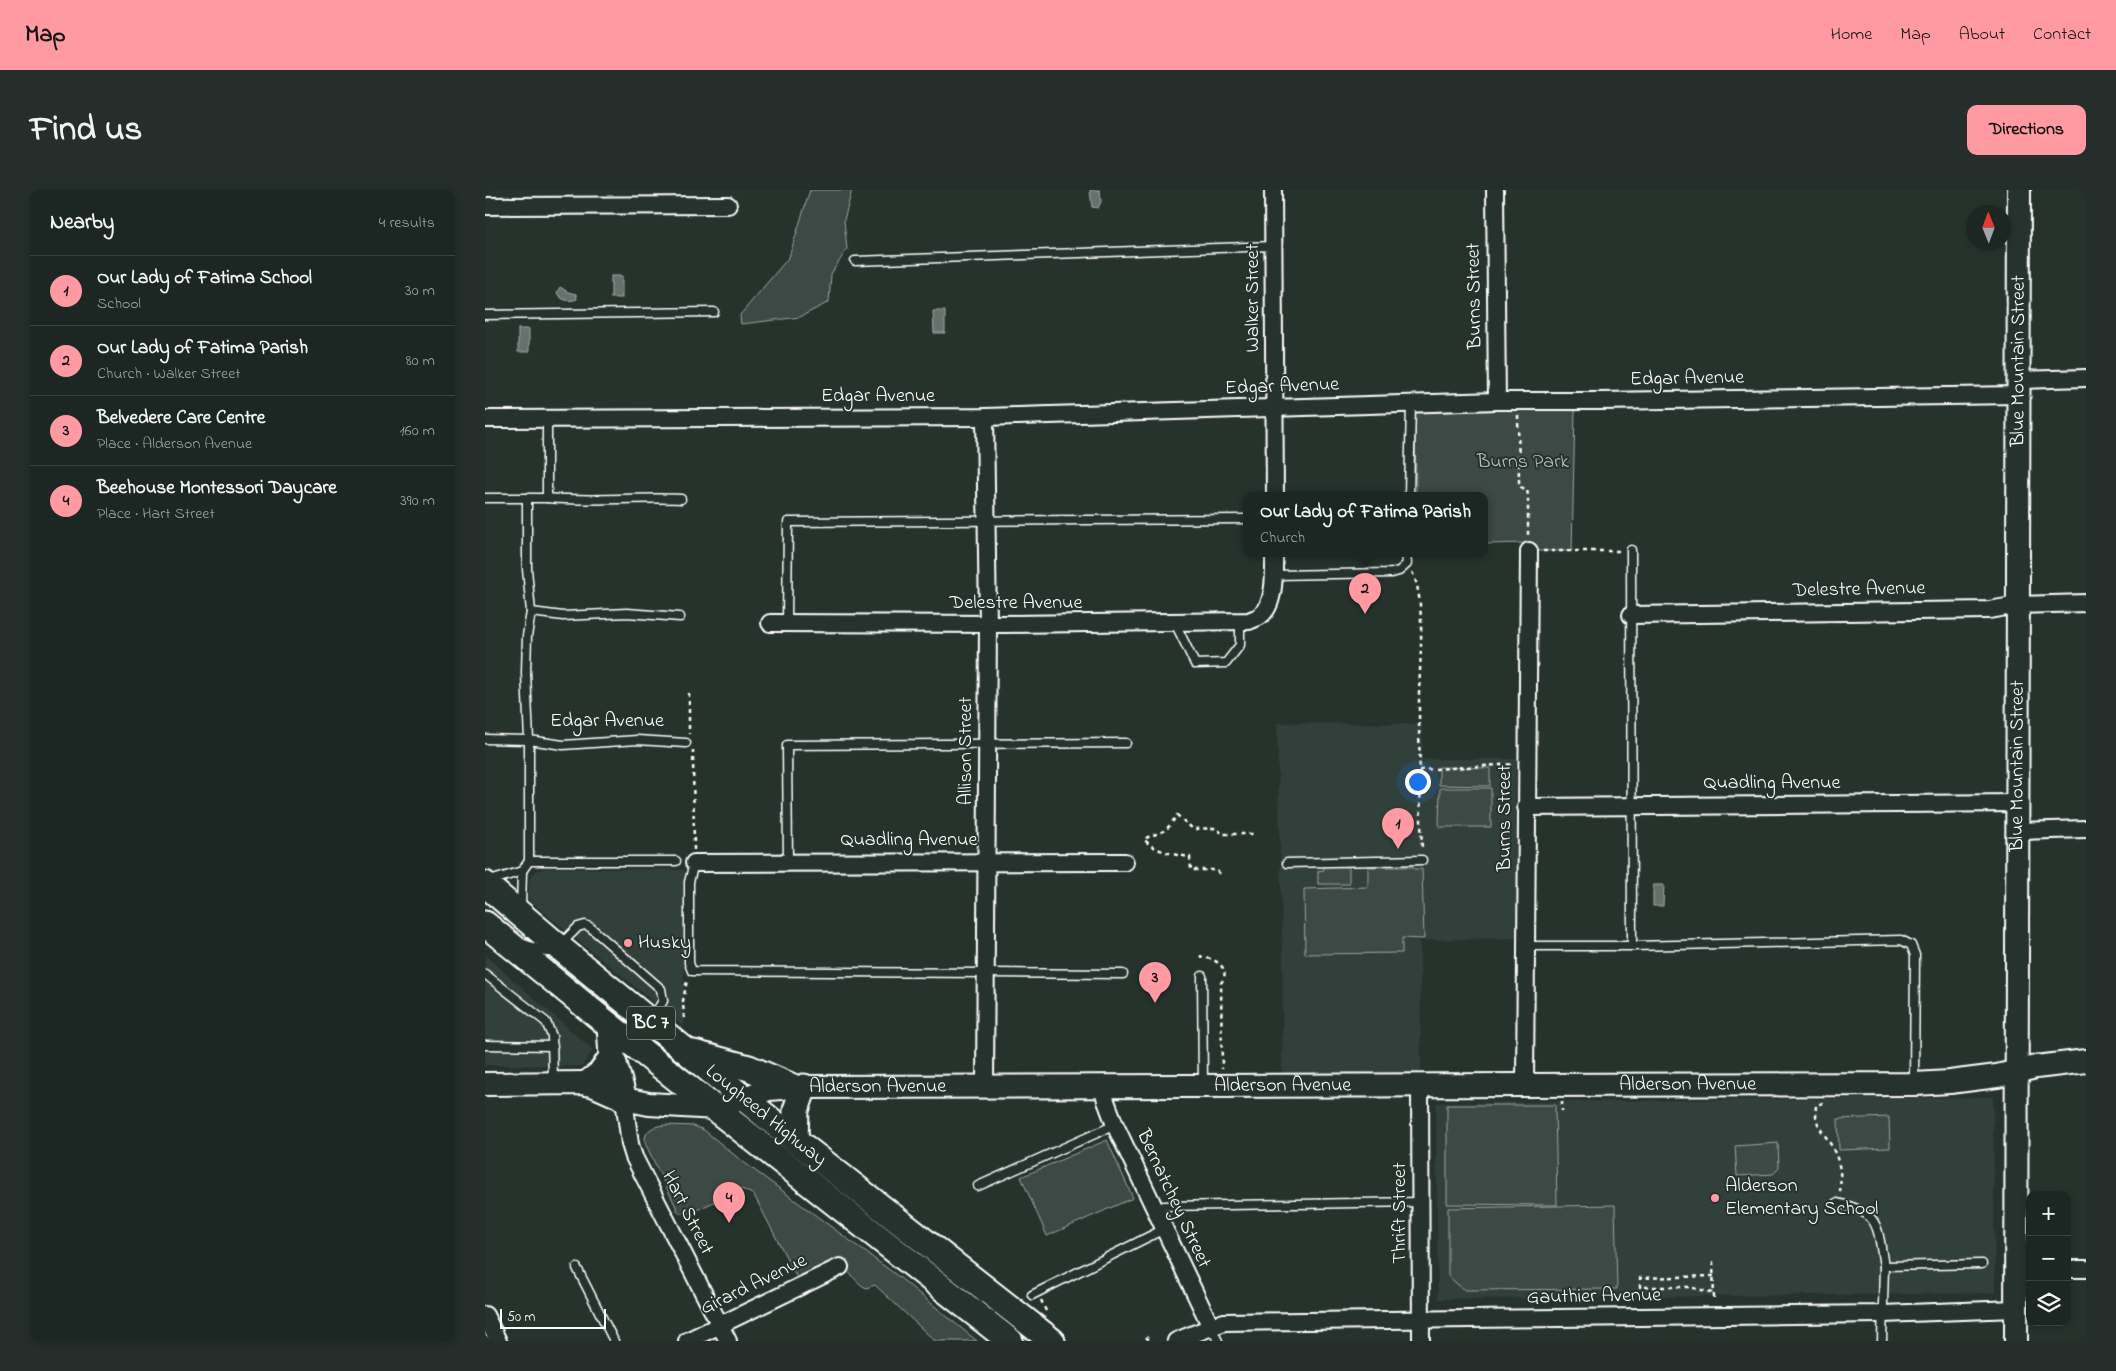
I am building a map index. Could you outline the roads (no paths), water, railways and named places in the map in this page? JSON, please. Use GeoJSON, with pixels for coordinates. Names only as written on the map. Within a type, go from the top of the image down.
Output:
{"type":"FeatureCollection","features":[{"type":"Feature","properties":{"kind":"main road","name":"Lougheed Highway"},"geometry":{"type":"LineString","coordinates":[[485,883],[559,947],[795,1140],[1052,1341]]}},
{"type":"Feature","properties":{"kind":"main road","name":"Lougheed Highway"},"geometry":{"type":"LineString","coordinates":[[490,928],[610,1026],[1010,1341]]}},
{"type":"Feature","properties":{"kind":"main road"},"geometry":{"type":"LineString","coordinates":[[610,1026],[612,1056],[624,1099]]}},
{"type":"Feature","properties":{"kind":"main road"},"geometry":{"type":"LineString","coordinates":[[684,1050],[749,1068],[799,1087],[795,1140]]}},
{"type":"Feature","properties":{"kind":"main road"},"geometry":{"type":"LineString","coordinates":[[588,1083],[600,1074],[612,1056]]}},
{"type":"Feature","properties":{"kind":"street","name":"Walker Street"},"geometry":{"type":"LineString","coordinates":[[1273,190],[1275,492]]}},
{"type":"Feature","properties":{"kind":"street","name":"Burns Street"},"geometry":{"type":"LineString","coordinates":[[1495,190],[1497,401]]}},
{"type":"Feature","properties":{"kind":"street","name":"Blue Mountain Street"},"geometry":{"type":"LineString","coordinates":[[2016,1341],[2016,1309],[2024,1270],[2018,1072],[2019,190]]}},
{"type":"Feature","properties":{"kind":"street"},"geometry":{"type":"LineString","coordinates":[[485,206],[728,205]]}},
{"type":"Feature","properties":{"kind":"street","name":"Edgar Avenue"},"geometry":{"type":"LineString","coordinates":[[485,419],[985,417],[1497,401],[1600,402],[2019,387],[2086,378]]}},
{"type":"Feature","properties":{"kind":"street","name":"Allison Street"},"geometry":{"type":"LineString","coordinates":[[985,417],[988,624],[985,1086]]}},
{"type":"Feature","properties":{"kind":"street","name":"Burns Street"},"geometry":{"type":"LineString","coordinates":[[1525,1084],[1529,551]]}},
{"type":"Feature","properties":{"kind":"street"},"geometry":{"type":"LineString","coordinates":[[1274,557],[1274,575]]}},
{"type":"Feature","properties":{"kind":"street","name":"Delestre Avenue"},"geometry":{"type":"LineString","coordinates":[[770,623],[1240,622],[1249,621],[1261,615],[1269,601],[1274,575]]}},
{"type":"Feature","properties":{"kind":"street","name":"Delestre Avenue"},"geometry":{"type":"LineString","coordinates":[[1631,615],[1989,610],[2018,604],[2086,602]]}},
{"type":"Feature","properties":{"kind":"street","name":"Quadling Avenue"},"geometry":{"type":"LineString","coordinates":[[1526,807],[2019,803]]}},
{"type":"Feature","properties":{"kind":"street"},"geometry":{"type":"LineString","coordinates":[[2019,831],[2086,829]]}},
{"type":"Feature","properties":{"kind":"street","name":"Quadling Avenue"},"geometry":{"type":"LineString","coordinates":[[694,863],[1125,862]]}},
{"type":"Feature","properties":{"kind":"street","name":"Alderson Avenue"},"geometry":{"type":"LineString","coordinates":[[485,1084],[588,1083],[624,1099],[649,1104],[716,1108],[769,1089],[799,1087],[1914,1084],[1950,1082],[2018,1072],[2036,1067],[2086,1062]]}},
{"type":"Feature","properties":{"kind":"street","name":"Thrift Street"},"geometry":{"type":"LineString","coordinates":[[1420,1085],[1421,1341]]}},
{"type":"Feature","properties":{"kind":"street","name":"Bernatchey Street"},"geometry":{"type":"LineString","coordinates":[[1103,1087],[1115,1125],[1214,1334]]}},
{"type":"Feature","properties":{"kind":"street","name":"Hart Street"},"geometry":{"type":"LineString","coordinates":[[624,1099],[630,1144],[634,1157],[728,1341]]}},
{"type":"Feature","properties":{"kind":"street","name":"Girard Avenue"},"geometry":{"type":"LineString","coordinates":[[687,1341],[840,1267]]}},
{"type":"Feature","properties":{"kind":"street"},"geometry":{"type":"LineString","coordinates":[[2071,1269],[2086,1269]]}},
{"type":"Feature","properties":{"kind":"street","name":"Gauthier Avenue"},"geometry":{"type":"LineString","coordinates":[[1176,1341],[1199,1333],[1214,1334],[1224,1322],[1882,1314],[2016,1309]]}},
{"type":"Feature","properties":{"kind":"street"},"geometry":{"type":"LineString","coordinates":[[485,1315],[498,1341]]}},
{"type":"Feature","properties":{"kind":"lane"},"geometry":{"type":"LineString","coordinates":[[855,261],[1274,246]]}},
{"type":"Feature","properties":{"kind":"lane"},"geometry":{"type":"LineString","coordinates":[[485,315],[714,312]]}},
{"type":"Feature","properties":{"kind":"lane"},"geometry":{"type":"LineString","coordinates":[[1409,492],[1411,404]]}},
{"type":"Feature","properties":{"kind":"lane"},"geometry":{"type":"LineString","coordinates":[[547,418],[547,498]]}},
{"type":"Feature","properties":{"kind":"lane"},"geometry":{"type":"LineString","coordinates":[[485,498],[581,500],[681,499]]}},
{"type":"Feature","properties":{"kind":"lane","name":"Edgar Avenue"},"geometry":{"type":"LineString","coordinates":[[527,498],[527,570],[531,612],[526,660],[529,740],[529,861]]}},
{"type":"Feature","properties":{"kind":"lane"},"geometry":{"type":"LineString","coordinates":[[787,623],[788,522],[1243,519]]}},
{"type":"Feature","properties":{"kind":"lane"},"geometry":{"type":"LineString","coordinates":[[1631,550],[1632,946]]}},
{"type":"Feature","properties":{"kind":"lane"},"geometry":{"type":"LineString","coordinates":[[1274,575],[1392,573],[1399,571],[1407,564],[1406,557]]}},
{"type":"Feature","properties":{"kind":"lane"},"geometry":{"type":"LineString","coordinates":[[531,612],[563,616],[627,613],[680,617]]}},
{"type":"Feature","properties":{"kind":"lane"},"geometry":{"type":"LineString","coordinates":[[1175,623],[1195,664],[1218,664],[1226,663],[1240,645],[1240,622]]}},
{"type":"Feature","properties":{"kind":"lane"},"geometry":{"type":"LineString","coordinates":[[485,740],[529,740]]}},
{"type":"Feature","properties":{"kind":"lane","name":"Edgar Avenue"},"geometry":{"type":"LineString","coordinates":[[529,740],[563,745],[620,741],[688,745]]}},
{"type":"Feature","properties":{"kind":"lane"},"geometry":{"type":"LineString","coordinates":[[788,862],[787,745],[1127,742]]}},
{"type":"Feature","properties":{"kind":"lane"},"geometry":{"type":"LineString","coordinates":[[1287,863],[1422,860]]}},
{"type":"Feature","properties":{"kind":"lane"},"geometry":{"type":"LineString","coordinates":[[521,914],[522,871],[529,861],[677,861]]}},
{"type":"Feature","properties":{"kind":"lane"},"geometry":{"type":"LineString","coordinates":[[694,863],[689,882],[689,963],[693,971],[1123,974]]}},
{"type":"Feature","properties":{"kind":"lane"},"geometry":{"type":"LineString","coordinates":[[485,883],[522,871]]}},
{"type":"Feature","properties":{"kind":"lane"},"geometry":{"type":"LineString","coordinates":[[490,928],[546,952],[553,952],[579,927],[585,925],[590,927],[661,989],[663,1001],[650,1022]]}},
{"type":"Feature","properties":{"kind":"lane"},"geometry":{"type":"LineString","coordinates":[[1526,946],[1632,946],[1901,940],[1911,945],[1915,956],[1914,1084]]}},
{"type":"Feature","properties":{"kind":"lane"},"geometry":{"type":"LineString","coordinates":[[485,974],[546,1022],[552,1036],[553,1083]]}},
{"type":"Feature","properties":{"kind":"lane"},"geometry":{"type":"LineString","coordinates":[[1202,976],[1203,1087]]}},
{"type":"Feature","properties":{"kind":"lane"},"geometry":{"type":"LineString","coordinates":[[485,1045],[553,1046]]}},
{"type":"Feature","properties":{"kind":"lane"},"geometry":{"type":"LineString","coordinates":[[978,1186],[1115,1125]]}},
{"type":"Feature","properties":{"kind":"lane"},"geometry":{"type":"LineString","coordinates":[[1155,1210],[1164,1206],[1421,1202]]}},
{"type":"Feature","properties":{"kind":"lane"},"geometry":{"type":"LineString","coordinates":[[1836,1203],[1851,1206],[1869,1214],[1877,1229],[1884,1266],[1882,1341]]}},
{"type":"Feature","properties":{"kind":"lane"},"geometry":{"type":"LineString","coordinates":[[1034,1294],[1164,1230]]}},
{"type":"Feature","properties":{"kind":"lane"},"geometry":{"type":"LineString","coordinates":[[1884,1266],[1982,1264]]}},
{"type":"Feature","properties":{"kind":"lane"},"geometry":{"type":"LineString","coordinates":[[577,1268],[614,1341]]}},
{"type":"Feature","properties":{"kind":"place","name":"Our Lady of Fatima Parish"},"geometry":{"type":"Point","coordinates":[1365,614]}},
{"type":"Feature","properties":{"kind":"place","name":"Our Lady of Fatima School"},"geometry":{"type":"Point","coordinates":[1398,849]}},
{"type":"Feature","properties":{"kind":"place","name":"Husky"},"geometry":{"type":"Point","coordinates":[628,943]}},
{"type":"Feature","properties":{"kind":"place","name":"Belvedere Care Centre"},"geometry":{"type":"Point","coordinates":[1155,1003]}},
{"type":"Feature","properties":{"kind":"place","name":"Alderson Elementary School"},"geometry":{"type":"Point","coordinates":[1715,1198]}},
{"type":"Feature","properties":{"kind":"place","name":"Beehouse Montessori Daycare"},"geometry":{"type":"Point","coordinates":[729,1223]}},
{"type":"Feature","properties":{"kind":"park label","name":"Burns Park"},"geometry":{"type":"Point","coordinates":[1523,462]}}]}
